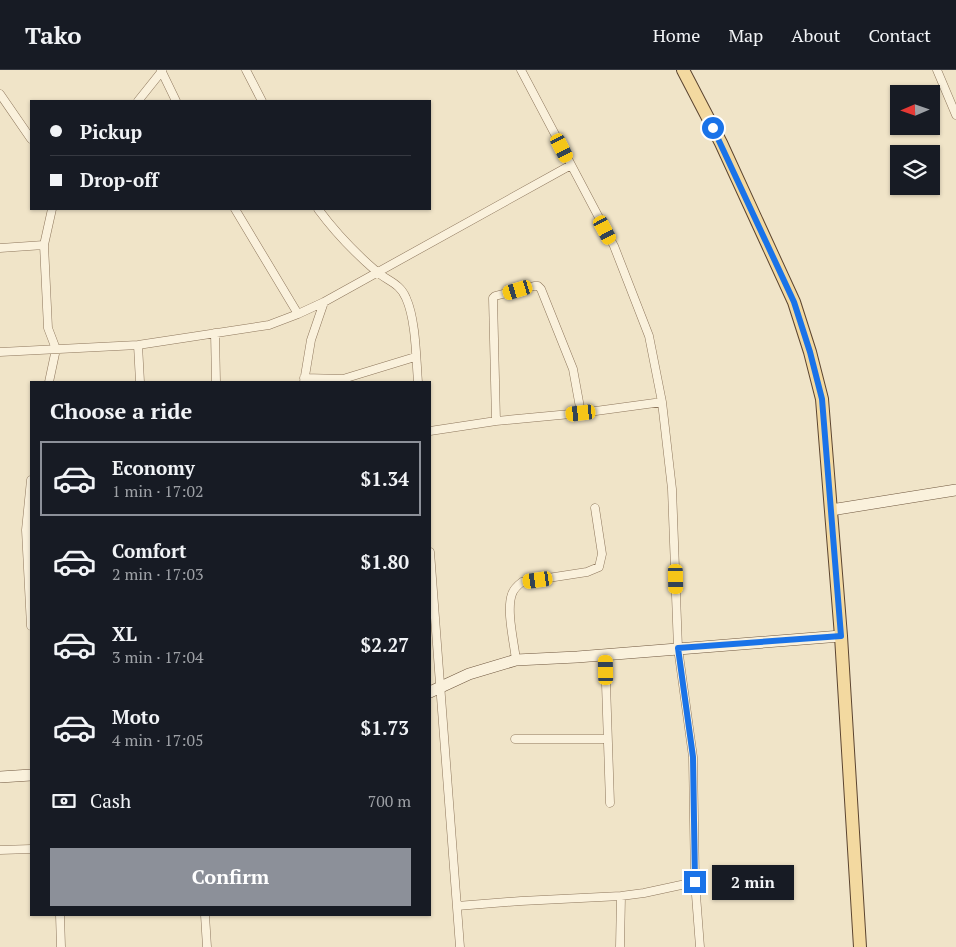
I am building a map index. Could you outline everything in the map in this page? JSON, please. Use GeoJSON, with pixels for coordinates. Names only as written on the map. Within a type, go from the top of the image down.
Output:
{"type":"FeatureCollection","features":[{"type":"Feature","properties":{"kind":"main road"},"geometry":{"type":"LineString","coordinates":[[683,70],[721,143],[794,302],[810,352],[822,399],[841,636],[860,947]]}},
{"type":"Feature","properties":{"kind":"street"},"geometry":{"type":"LineString","coordinates":[[246,70],[261,100]]}},
{"type":"Feature","properties":{"kind":"street"},"geometry":{"type":"LineString","coordinates":[[521,70],[614,246],[649,336],[662,402],[672,489],[678,648],[693,757],[695,882],[700,947]]}},
{"type":"Feature","properties":{"kind":"street"},"geometry":{"type":"LineString","coordinates":[[937,70],[956,115]]}},
{"type":"Feature","properties":{"kind":"street"},"geometry":{"type":"LineString","coordinates":[[139,100],[161,71],[176,100]]}},
{"type":"Feature","properties":{"kind":"street"},"geometry":{"type":"LineString","coordinates":[[0,94],[30,138]]}},
{"type":"Feature","properties":{"kind":"street"},"geometry":{"type":"LineString","coordinates":[[0,352],[138,345],[269,324],[324,302],[571,165]]}},
{"type":"Feature","properties":{"kind":"street"},"geometry":{"type":"LineString","coordinates":[[49,381],[56,349],[48,328],[44,245],[52,210]]}},
{"type":"Feature","properties":{"kind":"street"},"geometry":{"type":"LineString","coordinates":[[236,210],[298,314]]}},
{"type":"Feature","properties":{"kind":"street"},"geometry":{"type":"LineString","coordinates":[[319,210],[332,229],[378,273],[394,282],[402,290],[407,300],[412,326],[418,381]]}},
{"type":"Feature","properties":{"kind":"street"},"geometry":{"type":"LineString","coordinates":[[0,248],[44,245]]}},
{"type":"Feature","properties":{"kind":"street"},"geometry":{"type":"LineString","coordinates":[[496,421],[493,298],[534,286],[538,286],[541,289],[573,369],[581,413]]}},
{"type":"Feature","properties":{"kind":"street"},"geometry":{"type":"LineString","coordinates":[[324,302],[311,340],[304,380],[343,379],[416,358]]}},
{"type":"Feature","properties":{"kind":"street"},"geometry":{"type":"LineString","coordinates":[[215,333],[216,381]]}},
{"type":"Feature","properties":{"kind":"street"},"geometry":{"type":"LineString","coordinates":[[138,345],[140,381]]}},
{"type":"Feature","properties":{"kind":"street"},"geometry":{"type":"LineString","coordinates":[[431,431],[496,421],[581,413],[662,402]]}},
{"type":"Feature","properties":{"kind":"street"},"geometry":{"type":"LineString","coordinates":[[30,490],[26,530],[30,607]]}},
{"type":"Feature","properties":{"kind":"street"},"geometry":{"type":"LineString","coordinates":[[831,510],[956,490]]}},
{"type":"Feature","properties":{"kind":"street"},"geometry":{"type":"LineString","coordinates":[[516,660],[510,609],[515,587],[522,582],[587,572],[599,567],[602,554],[595,508]]}},
{"type":"Feature","properties":{"kind":"street"},"geometry":{"type":"LineString","coordinates":[[431,580],[435,690],[458,906],[460,947]]}},
{"type":"Feature","properties":{"kind":"street"},"geometry":{"type":"LineString","coordinates":[[435,690],[469,674],[516,660],[841,636]]}},
{"type":"Feature","properties":{"kind":"street"},"geometry":{"type":"LineString","coordinates":[[606,654],[610,803]]}},
{"type":"Feature","properties":{"kind":"street"},"geometry":{"type":"LineString","coordinates":[[515,739],[607,739]]}},
{"type":"Feature","properties":{"kind":"street"},"geometry":{"type":"LineString","coordinates":[[0,777],[30,775]]}},
{"type":"Feature","properties":{"kind":"street"},"geometry":{"type":"LineString","coordinates":[[0,850],[30,849]]}},
{"type":"Feature","properties":{"kind":"street"},"geometry":{"type":"LineString","coordinates":[[458,906],[620,896],[695,882]]}},
{"type":"Feature","properties":{"kind":"street"},"geometry":{"type":"LineString","coordinates":[[620,896],[620,947]]}},
{"type":"Feature","properties":{"kind":"street"},"geometry":{"type":"LineString","coordinates":[[60,916],[61,947]]}},
{"type":"Feature","properties":{"kind":"street"},"geometry":{"type":"LineString","coordinates":[[205,916],[208,947]]}},
{"type":"Feature","properties":{"kind":"route"},"geometry":{"type":"LineString","coordinates":[[695,882],[693,757],[678,648],[841,636],[822,399],[810,352],[794,302],[713,128]]}}]}
